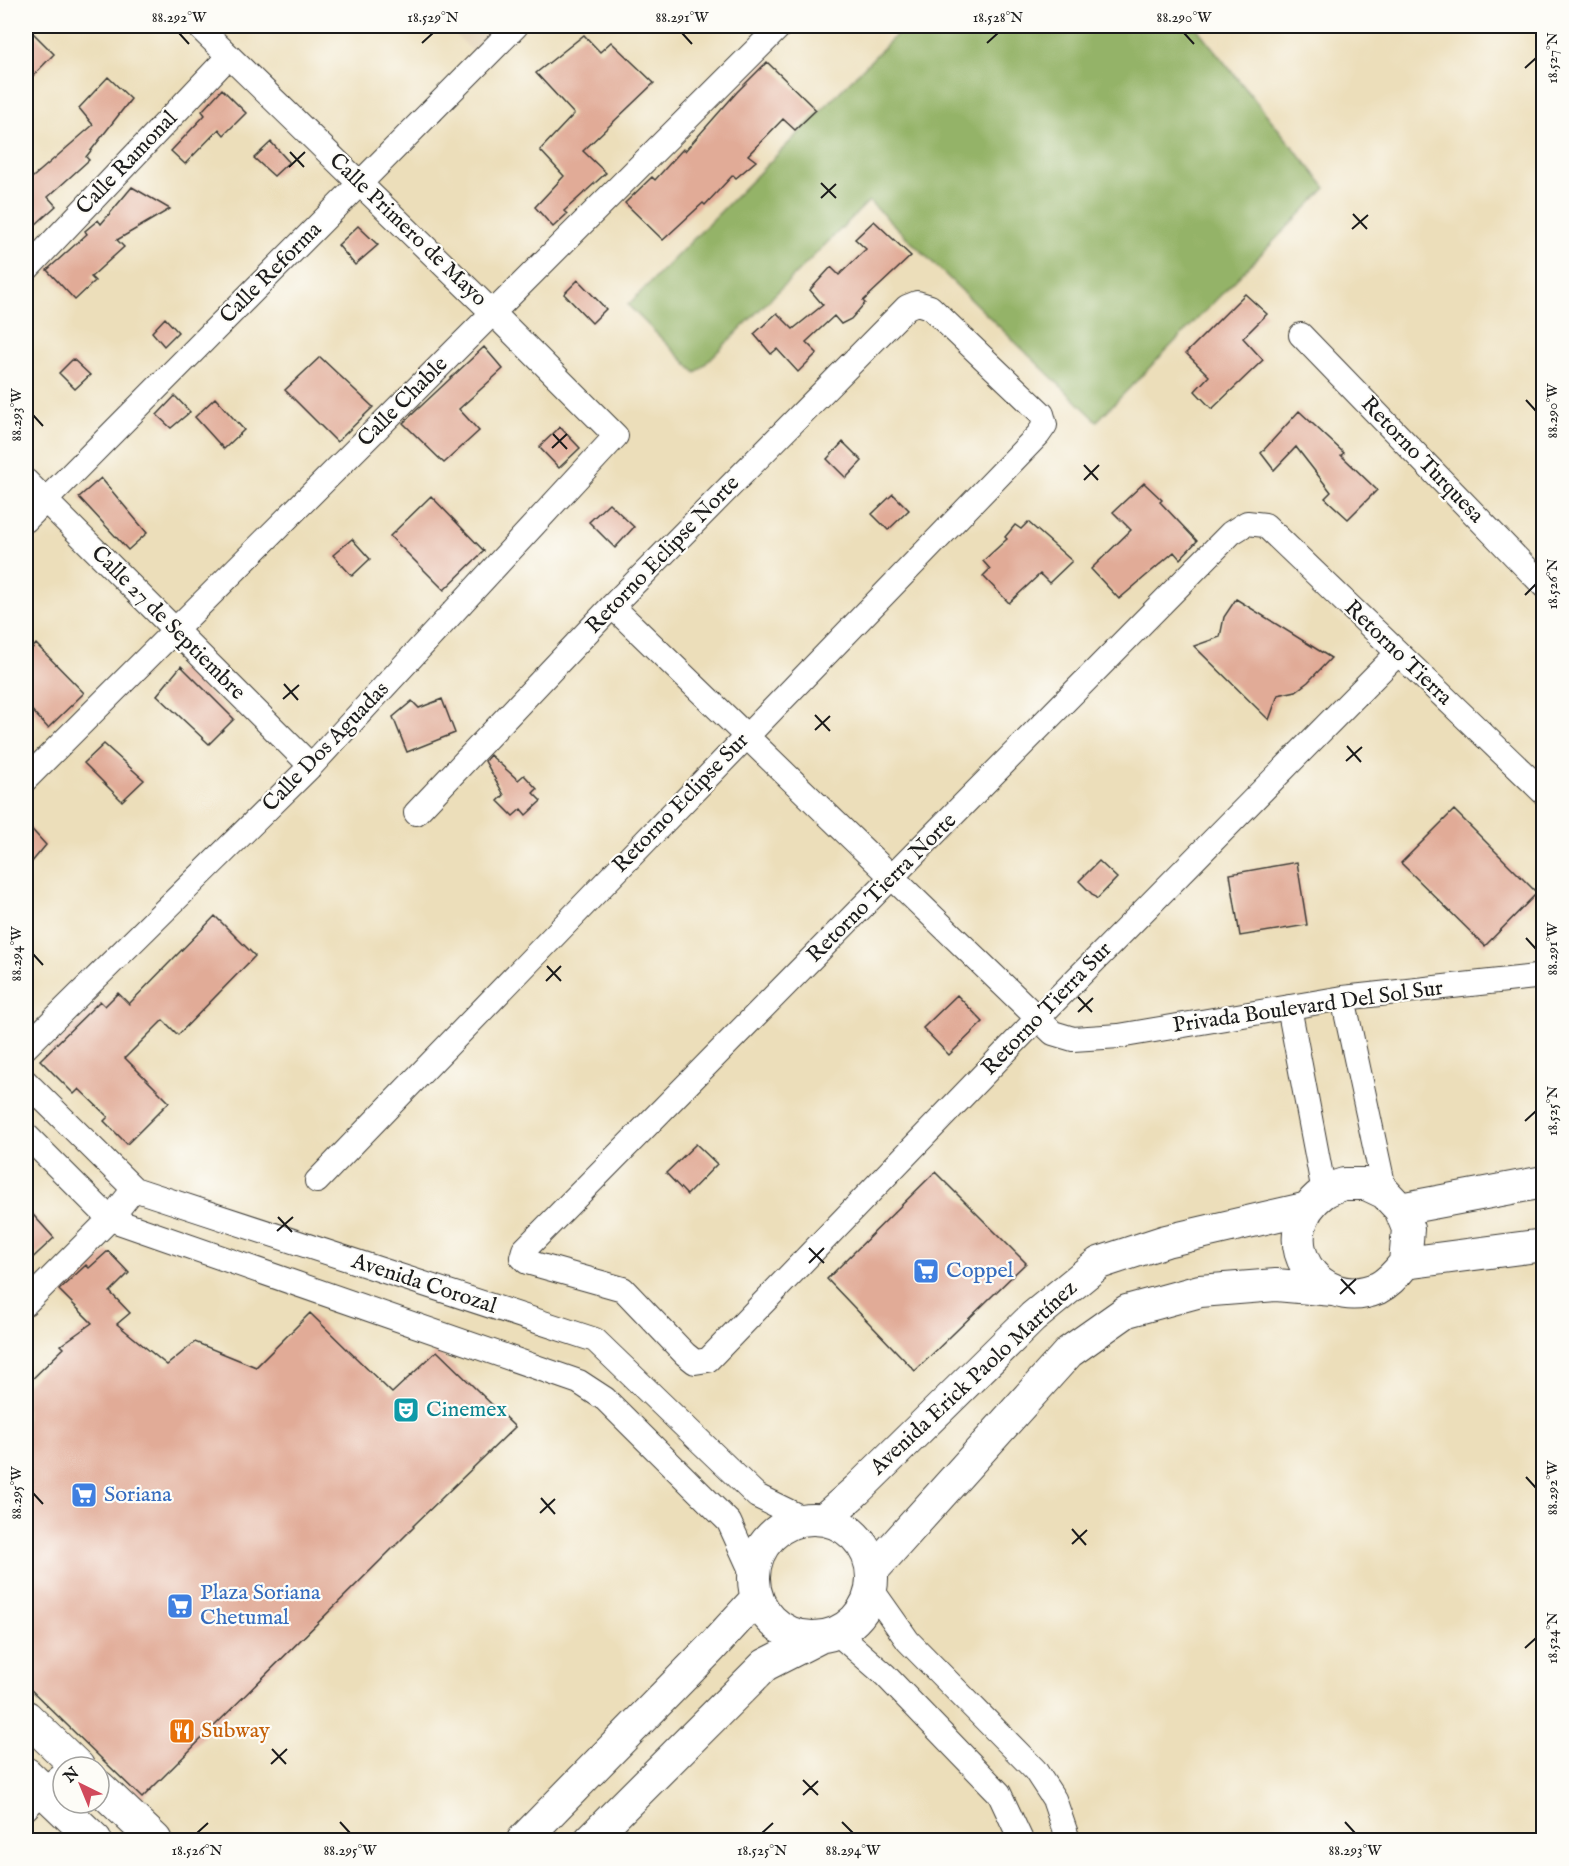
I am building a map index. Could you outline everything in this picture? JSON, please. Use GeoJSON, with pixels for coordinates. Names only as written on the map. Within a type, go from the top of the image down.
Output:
{"type":"FeatureCollection","features":[{"type":"Feature","properties":{"kind":"main road"},"geometry":{"type":"LineString","coordinates":[[26,1717],[51,1770]]}},
{"type":"Feature","properties":{"kind":"main road"},"geometry":{"type":"LineString","coordinates":[[111,1799],[154,1840]]}},
{"type":"Feature","properties":{"kind":"main road"},"geometry":{"type":"LineString","coordinates":[[79,1815],[95,1840]]}},
{"type":"Feature","properties":{"kind":"street","name":"Calle Primero de Mayo"},"geometry":{"type":"LineString","coordinates":[[198,26],[616,436]]}},
{"type":"Feature","properties":{"kind":"street","name":"Calle Reforma"},"geometry":{"type":"LineString","coordinates":[[26,520],[516,26]]}},
{"type":"Feature","properties":{"kind":"street","name":"Calle Chable"},"geometry":{"type":"LineString","coordinates":[[26,779],[780,26]]}},
{"type":"Feature","properties":{"kind":"street","name":"Calle Ramonal"},"geometry":{"type":"LineString","coordinates":[[26,270],[229,56]]}},
{"type":"Feature","properties":{"kind":"street","name":"Retorno Eclipse Norte"},"geometry":{"type":"LineString","coordinates":[[416,813],[612,606],[907,308],[917,303],[930,308],[1042,414],[1045,425]]}},
{"type":"Feature","properties":{"kind":"street","name":"Retorno Turquesa"},"geometry":{"type":"LineString","coordinates":[[1300,335],[1544,586]]}},
{"type":"Feature","properties":{"kind":"street","name":"Retorno Eclipse Sur"},"geometry":{"type":"LineString","coordinates":[[317,1181],[1038,435],[1045,425]]}},
{"type":"Feature","properties":{"kind":"street","name":"Calle Dos Aguadas"},"geometry":{"type":"LineString","coordinates":[[26,1047],[311,766],[616,436]]}},
{"type":"Feature","properties":{"kind":"street","name":"Calle 27 de Septiembre"},"geometry":{"type":"LineString","coordinates":[[26,481],[311,766]]}},
{"type":"Feature","properties":{"kind":"street","name":"Retorno Tierra"},"geometry":{"type":"LineString","coordinates":[[1247,523],[1265,525],[1544,793]]}},
{"type":"Feature","properties":{"kind":"street","name":"Retorno Tierra Norte"},"geometry":{"type":"LineString","coordinates":[[695,1362],[622,1289],[527,1262],[522,1257],[524,1250],[1231,532],[1247,523]]}},
{"type":"Feature","properties":{"kind":"street"},"geometry":{"type":"LineString","coordinates":[[612,606],[1038,1018]]}},
{"type":"Feature","properties":{"kind":"street","name":"Retorno Tierra Sur"},"geometry":{"type":"LineString","coordinates":[[695,1362],[708,1360],[1038,1018],[1398,653]]}},
{"type":"Feature","properties":{"kind":"street","name":"Privada Boulevard Del Sol Sur"},"geometry":{"type":"LineString","coordinates":[[1038,1018],[1053,1033],[1073,1039],[1119,1036],[1343,998],[1544,976]]}},
{"type":"Feature","properties":{"kind":"street"},"geometry":{"type":"LineString","coordinates":[[1343,998],[1393,1201],[1408,1229],[1405,1263]]}},
{"type":"Feature","properties":{"kind":"street"},"geometry":{"type":"LineString","coordinates":[[1289,1007],[1316,1200]]}},
{"type":"Feature","properties":{"kind":"street","name":"Avenida Corozal"},"geometry":{"type":"LineString","coordinates":[[26,1082],[134,1189],[595,1340],[757,1496],[814,1519]]}},
{"type":"Feature","properties":{"kind":"street","name":"Avenida Corozal"},"geometry":{"type":"LineString","coordinates":[[26,1135],[110,1219],[579,1382],[604,1399],[729,1522],[755,1587]]}},
{"type":"Feature","properties":{"kind":"street"},"geometry":{"type":"LineString","coordinates":[[1544,1182],[1393,1201],[1366,1184],[1344,1184],[1316,1200],[1299,1226],[1298,1246],[1304,1264],[1316,1280],[1333,1290],[1357,1294],[1379,1287],[1405,1263],[1544,1245]]}},
{"type":"Feature","properties":{"kind":"street"},"geometry":{"type":"LineString","coordinates":[[26,1303],[110,1219],[134,1189]]}},
{"type":"Feature","properties":{"kind":"street","name":"Avenida Erick Paolo Martínez"},"geometry":{"type":"LineString","coordinates":[[814,1519],[857,1490],[1033,1317],[1099,1263],[1166,1241],[1316,1200]]}},
{"type":"Feature","properties":{"kind":"street","name":"Avenida Erick Paolo Martínez"},"geometry":{"type":"LineString","coordinates":[[872,1580],[1069,1352],[1127,1311],[1200,1291],[1276,1286],[1333,1290]]}},
{"type":"Feature","properties":{"kind":"street"},"geometry":{"type":"LineString","coordinates":[[522,1840],[712,1647],[755,1587],[760,1553],[774,1533],[788,1524],[814,1519],[842,1526],[857,1537],[868,1553],[872,1580],[908,1641],[1035,1770],[1054,1799],[1068,1840]]}},
{"type":"Feature","properties":{"kind":"street"},"geometry":{"type":"LineString","coordinates":[[590,1840],[765,1665],[853,1623],[865,1608],[872,1580]]}},
{"type":"Feature","properties":{"kind":"street"},"geometry":{"type":"LineString","coordinates":[[755,1587],[766,1615],[780,1628],[798,1636],[827,1635],[885,1675],[999,1793],[1021,1840]]}},
{"type":"Feature","properties":{"kind":"street"},"geometry":{"type":"LineString","coordinates":[[622,1740],[654,1776]]}},
{"type":"Feature","properties":{"kind":"shaded area"},"geometry":{"type":"Polygon","coordinates":[[[446,26],[506,26],[477,55],[446,26]]]}},
{"type":"Feature","properties":{"kind":"green space"},"geometry":{"type":"Polygon","coordinates":[[[905,26],[1195,26],[1326,188],[1097,421],[869,201],[696,373],[628,305],[905,26]]]}},
{"type":"Feature","properties":{"kind":"building"},"geometry":{"type":"Polygon","coordinates":[[[26,26],[54,54],[26,83],[26,26]]]}},
{"type":"Feature","properties":{"kind":"building"},"geometry":{"type":"Polygon","coordinates":[[[584,35],[600,52],[611,42],[654,83],[583,151],[606,173],[564,211],[567,214],[553,227],[535,207],[564,176],[540,150],[574,114],[536,73],[584,35]]]}},
{"type":"Feature","properties":{"kind":"building"},"geometry":{"type":"Polygon","coordinates":[[[767,62],[816,110],[795,130],[783,119],[748,155],[756,161],[736,178],[733,175],[705,205],[703,203],[663,240],[625,203],[652,177],[655,180],[683,149],[685,151],[767,62]]]}},
{"type":"Feature","properties":{"kind":"building"},"geometry":{"type":"Polygon","coordinates":[[[108,77],[131,99],[86,157],[89,160],[48,197],[56,206],[34,226],[26,216],[26,183],[93,125],[79,108],[108,77]]]}},
{"type":"Feature","properties":{"kind":"building"},"geometry":{"type":"Polygon","coordinates":[[[222,89],[246,113],[224,135],[219,129],[185,164],[171,151],[205,115],[202,111],[222,89]]]}},
{"type":"Feature","properties":{"kind":"building"},"geometry":{"type":"Polygon","coordinates":[[[271,142],[289,162],[274,176],[254,158],[271,142]]]}},
{"type":"Feature","properties":{"kind":"building"},"geometry":{"type":"Polygon","coordinates":[[[132,187],[170,209],[117,240],[124,247],[91,277],[95,281],[75,300],[47,270],[87,234],[85,231],[98,220],[101,224],[132,187]]]}},
{"type":"Feature","properties":{"kind":"building"},"geometry":{"type":"Polygon","coordinates":[[[874,221],[911,256],[863,301],[865,303],[851,319],[841,324],[834,316],[806,342],[817,353],[798,372],[777,349],[771,354],[754,334],[777,313],[793,329],[823,305],[810,290],[831,267],[839,275],[866,249],[855,239],[874,221]]]}},
{"type":"Feature","properties":{"kind":"building"},"geometry":{"type":"Polygon","coordinates":[[[358,226],[378,245],[355,265],[338,245],[358,226]]]}},
{"type":"Feature","properties":{"kind":"building"},"geometry":{"type":"Polygon","coordinates":[[[578,280],[606,309],[592,323],[564,294],[578,280]]]}},
{"type":"Feature","properties":{"kind":"building"},"geometry":{"type":"Polygon","coordinates":[[[1245,294],[1267,314],[1243,338],[1263,360],[1212,409],[1195,391],[1209,376],[1186,353],[1245,294]]]}},
{"type":"Feature","properties":{"kind":"building"},"geometry":{"type":"Polygon","coordinates":[[[165,318],[178,332],[164,346],[152,332],[165,318]]]}},
{"type":"Feature","properties":{"kind":"building"},"geometry":{"type":"Polygon","coordinates":[[[484,347],[503,369],[459,409],[479,431],[444,463],[403,423],[484,347]]]}},
{"type":"Feature","properties":{"kind":"building"},"geometry":{"type":"Polygon","coordinates":[[[320,357],[373,407],[337,442],[285,390],[320,357]]]}},
{"type":"Feature","properties":{"kind":"building"},"geometry":{"type":"Polygon","coordinates":[[[73,359],[90,375],[75,389],[59,373],[73,359]]]}},
{"type":"Feature","properties":{"kind":"building"},"geometry":{"type":"Polygon","coordinates":[[[175,396],[190,412],[171,428],[157,415],[175,396]]]}},
{"type":"Feature","properties":{"kind":"building"},"geometry":{"type":"Polygon","coordinates":[[[215,398],[244,430],[224,449],[195,417],[215,398]]]}},
{"type":"Feature","properties":{"kind":"building"},"geometry":{"type":"Polygon","coordinates":[[[1299,411],[1344,453],[1341,455],[1377,490],[1348,519],[1325,498],[1331,492],[1296,447],[1274,470],[1261,453],[1299,411]]]}},
{"type":"Feature","properties":{"kind":"building"},"geometry":{"type":"Polygon","coordinates":[[[560,427],[580,448],[559,468],[539,447],[560,427]]]}},
{"type":"Feature","properties":{"kind":"building"},"geometry":{"type":"Polygon","coordinates":[[[843,442],[862,461],[846,478],[827,459],[843,442]]]}},
{"type":"Feature","properties":{"kind":"building"},"geometry":{"type":"Polygon","coordinates":[[[101,478],[147,533],[128,550],[79,497],[101,478]]]}},
{"type":"Feature","properties":{"kind":"building"},"geometry":{"type":"Polygon","coordinates":[[[1144,483],[1162,500],[1160,502],[1197,541],[1180,559],[1174,552],[1119,599],[1091,569],[1131,530],[1113,512],[1144,483]]]}},
{"type":"Feature","properties":{"kind":"building"},"geometry":{"type":"Polygon","coordinates":[[[893,494],[909,510],[888,530],[872,514],[893,494]]]}},
{"type":"Feature","properties":{"kind":"building"},"geometry":{"type":"Polygon","coordinates":[[[431,496],[484,551],[444,590],[390,536],[431,496]]]}},
{"type":"Feature","properties":{"kind":"building"},"geometry":{"type":"Polygon","coordinates":[[[609,503],[634,527],[615,548],[589,522],[609,503]]]}},
{"type":"Feature","properties":{"kind":"building"},"geometry":{"type":"Polygon","coordinates":[[[1028,522],[1072,561],[1049,583],[1040,574],[1009,603],[983,576],[990,569],[983,561],[1007,539],[1005,537],[1015,525],[1021,529],[1028,522]]]}},
{"type":"Feature","properties":{"kind":"building"},"geometry":{"type":"Polygon","coordinates":[[[352,539],[370,559],[352,576],[333,555],[352,539]]]}},
{"type":"Feature","properties":{"kind":"building"},"geometry":{"type":"Polygon","coordinates":[[[1236,599],[1331,658],[1296,691],[1278,695],[1269,720],[1194,646],[1220,637],[1224,617],[1236,599]]]}},
{"type":"Feature","properties":{"kind":"building"},"geometry":{"type":"Polygon","coordinates":[[[36,644],[84,693],[48,728],[26,704],[26,655],[36,644]]]}},
{"type":"Feature","properties":{"kind":"building"},"geometry":{"type":"Polygon","coordinates":[[[181,666],[234,719],[209,744],[157,695],[181,666]]]}},
{"type":"Feature","properties":{"kind":"building"},"geometry":{"type":"Polygon","coordinates":[[[442,699],[455,733],[407,752],[393,717],[412,701],[419,708],[442,699]]]}},
{"type":"Feature","properties":{"kind":"building"},"geometry":{"type":"Polygon","coordinates":[[[104,744],[144,780],[122,801],[84,763],[104,744]]]}},
{"type":"Feature","properties":{"kind":"building"},"geometry":{"type":"Polygon","coordinates":[[[490,755],[518,780],[524,775],[537,789],[533,793],[541,801],[526,815],[521,809],[513,816],[498,801],[504,795],[485,761],[490,755]]]}},
{"type":"Feature","properties":{"kind":"building"},"geometry":{"type":"Polygon","coordinates":[[[1454,810],[1537,893],[1485,946],[1401,863],[1454,810]]]}},
{"type":"Feature","properties":{"kind":"building"},"geometry":{"type":"Polygon","coordinates":[[[26,823],[46,845],[26,869],[26,823]]]}},
{"type":"Feature","properties":{"kind":"building"},"geometry":{"type":"Polygon","coordinates":[[[1099,861],[1117,878],[1097,899],[1079,881],[1099,861]]]}},
{"type":"Feature","properties":{"kind":"building"},"geometry":{"type":"Polygon","coordinates":[[[1297,862],[1307,925],[1240,936],[1230,874],[1297,862]]]}},
{"type":"Feature","properties":{"kind":"building"},"geometry":{"type":"Polygon","coordinates":[[[215,916],[255,956],[178,1035],[163,1020],[125,1058],[169,1102],[127,1144],[104,1121],[108,1117],[79,1089],[74,1094],[40,1060],[100,1001],[105,1006],[118,993],[129,1004],[215,916]]]}},
{"type":"Feature","properties":{"kind":"building"},"geometry":{"type":"Polygon","coordinates":[[[957,995],[983,1022],[949,1055],[923,1028],[957,995]]]}},
{"type":"Feature","properties":{"kind":"building"},"geometry":{"type":"Polygon","coordinates":[[[696,1144],[717,1164],[687,1195],[666,1173],[696,1144]]]}},
{"type":"Feature","properties":{"kind":"building","name":"Coppel"},"geometry":{"type":"Polygon","coordinates":[[[935,1172],[1026,1263],[915,1371],[827,1279],[935,1172]]]}},
{"type":"Feature","properties":{"kind":"building"},"geometry":{"type":"Polygon","coordinates":[[[26,1207],[54,1238],[26,1264],[26,1207]]]}},
{"type":"Feature","properties":{"kind":"building","name":"Plaza Soriana Chetumal"},"geometry":{"type":"Polygon","coordinates":[[[108,1251],[129,1273],[110,1292],[130,1313],[117,1324],[167,1365],[195,1342],[256,1367],[310,1313],[392,1393],[437,1351],[515,1427],[142,1798],[111,1768],[111,1755],[98,1755],[26,1685],[26,1385],[64,1348],[61,1345],[92,1323],[59,1290],[86,1265],[89,1268],[108,1251]]]}},
{"type":"Feature","properties":{"kind":"place","name":"Coppel"},"geometry":{"type":"Point","coordinates":[926,1271]}},
{"type":"Feature","properties":{"kind":"place","name":"Cinemex"},"geometry":{"type":"Point","coordinates":[406,1410]}},
{"type":"Feature","properties":{"kind":"place","name":"Soriana"},"geometry":{"type":"Point","coordinates":[84,1495]}},
{"type":"Feature","properties":{"kind":"place","name":"Plaza Soriana Chetumal"},"geometry":{"type":"Point","coordinates":[180,1606]}},
{"type":"Feature","properties":{"kind":"place","name":"Subway"},"geometry":{"type":"Point","coordinates":[182,1731]}}]}
